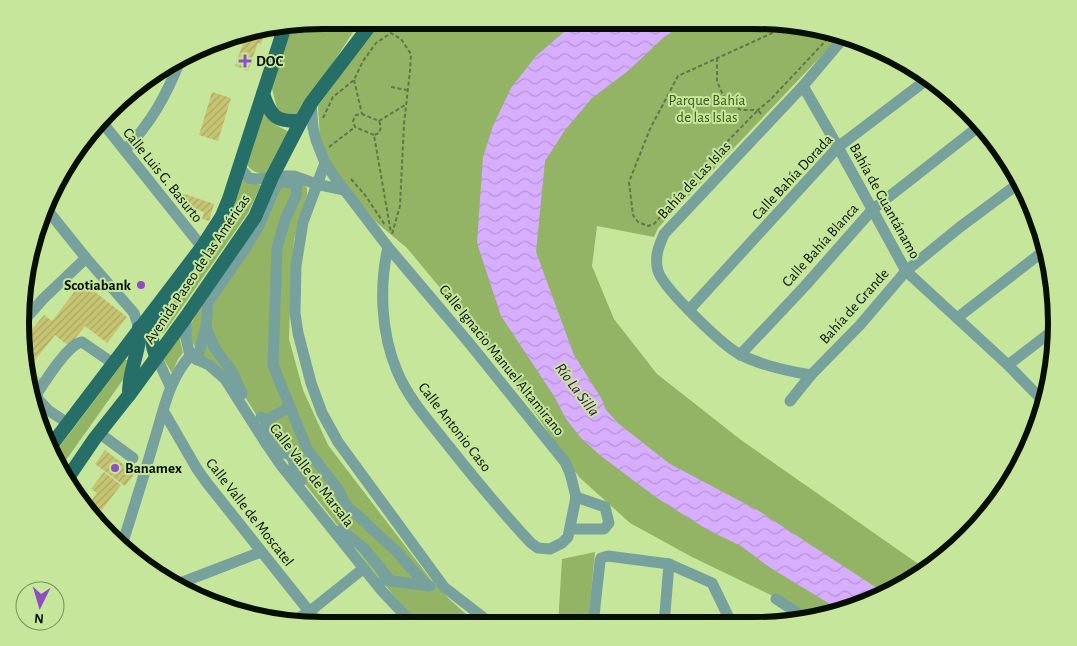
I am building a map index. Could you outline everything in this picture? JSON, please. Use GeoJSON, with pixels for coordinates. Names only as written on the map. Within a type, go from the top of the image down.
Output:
{"type":"FeatureCollection","features":[{"type":"Feature","properties":{"kind":"main road","name":"Avenida Paseo de las Américas"},"geometry":{"type":"LineString","coordinates":[[70,474],[186,317],[255,217],[264,200],[272,177],[300,121],[367,29]]}},
{"type":"Feature","properties":{"kind":"main road","name":"Avenida Paseo de las Américas"},"geometry":{"type":"LineString","coordinates":[[54,442],[180,276],[222,216],[283,31]]}},
{"type":"Feature","properties":{"kind":"main road"},"geometry":{"type":"LineString","coordinates":[[263,94],[276,118],[284,121],[300,121]]}},
{"type":"Feature","properties":{"kind":"main road"},"geometry":{"type":"LineString","coordinates":[[156,356],[152,342],[152,329],[170,300],[180,276]]}},
{"type":"Feature","properties":{"kind":"main road"},"geometry":{"type":"LineString","coordinates":[[129,395],[129,380],[139,347],[140,328]]}},
{"type":"Feature","properties":{"kind":"street","name":"Bahía de Las Islas"},"geometry":{"type":"LineString","coordinates":[[689,310],[671,292],[658,272],[656,253],[664,234],[802,86],[840,42]]}},
{"type":"Feature","properties":{"kind":"street"},"geometry":{"type":"LineString","coordinates":[[125,150],[153,116],[166,95],[174,69]]}},
{"type":"Feature","properties":{"kind":"street","name":"Calle Bahía Dorada"},"geometry":{"type":"LineString","coordinates":[[689,310],[838,147],[923,83]]}},
{"type":"Feature","properties":{"kind":"street","name":"Bahía de Guantánamo"},"geometry":{"type":"LineString","coordinates":[[802,86],[906,271],[1039,396]]}},
{"type":"Feature","properties":{"kind":"street","name":"Calle Ignacio Manuel Altamirano"},"geometry":{"type":"LineString","coordinates":[[311,104],[313,128],[325,163],[344,190],[388,247],[558,452],[570,473],[576,497],[571,529]]}},
{"type":"Feature","properties":{"kind":"street","name":"Calle Luis G. Basurto"},"geometry":{"type":"LineString","coordinates":[[105,126],[190,234],[202,246]]}},
{"type":"Feature","properties":{"kind":"street","name":"Calle Bahía Blanca"},"geometry":{"type":"LineString","coordinates":[[740,354],[805,286],[872,210],[975,129]]}},
{"type":"Feature","properties":{"kind":"street"},"geometry":{"type":"LineString","coordinates":[[325,163],[314,188],[303,222],[299,243],[295,290],[298,333],[310,383],[322,413],[338,442],[444,587],[483,617]]}},
{"type":"Feature","properties":{"kind":"street"},"geometry":{"type":"LineString","coordinates":[[239,167],[249,178],[294,176],[314,188]]}},
{"type":"Feature","properties":{"kind":"street"},"geometry":{"type":"LineString","coordinates":[[168,382],[181,367],[193,358],[206,327],[208,302],[245,249],[258,226],[276,185],[285,182],[293,183],[297,186],[297,190],[285,220],[277,248],[273,365],[307,448],[338,489],[345,504],[396,551],[427,586]]}},
{"type":"Feature","properties":{"kind":"street","name":"Bahía de Grande"},"geometry":{"type":"LineString","coordinates":[[790,401],[811,374],[860,325],[906,271],[960,227],[1015,187]]}},
{"type":"Feature","properties":{"kind":"street"},"geometry":{"type":"LineString","coordinates":[[297,190],[314,188],[344,190]]}},
{"type":"Feature","properties":{"kind":"street"},"geometry":{"type":"LineString","coordinates":[[50,213],[130,308],[140,328]]}},
{"type":"Feature","properties":{"kind":"street","name":"Calle Antonio Caso"},"geometry":{"type":"LineString","coordinates":[[388,247],[383,270],[383,314],[397,371],[417,406],[525,536],[538,548],[544,550],[557,547],[568,537],[571,529]]}},
{"type":"Feature","properties":{"kind":"street"},"geometry":{"type":"LineString","coordinates":[[957,318],[1040,254]]}},
{"type":"Feature","properties":{"kind":"street"},"geometry":{"type":"LineString","coordinates":[[29,315],[86,258]]}},
{"type":"Feature","properties":{"kind":"street"},"geometry":{"type":"LineString","coordinates":[[689,310],[727,346],[740,354],[785,370],[811,374]]}},
{"type":"Feature","properties":{"kind":"street"},"geometry":{"type":"LineString","coordinates":[[186,317],[186,338],[193,358]]}},
{"type":"Feature","properties":{"kind":"street"},"geometry":{"type":"LineString","coordinates":[[206,327],[214,347],[233,373],[252,412],[266,420]]}},
{"type":"Feature","properties":{"kind":"street"},"geometry":{"type":"LineString","coordinates":[[1008,366],[1048,334]]}},
{"type":"Feature","properties":{"kind":"street"},"geometry":{"type":"LineString","coordinates":[[38,394],[69,350],[76,344],[82,342],[114,364]]}},
{"type":"Feature","properties":{"kind":"street"},"geometry":{"type":"LineString","coordinates":[[124,539],[164,412],[168,382],[156,356]]}},
{"type":"Feature","properties":{"kind":"street","name":"Calle Valle de Marsala"},"geometry":{"type":"LineString","coordinates":[[193,358],[218,371],[231,386],[267,445],[364,568],[407,617]]}},
{"type":"Feature","properties":{"kind":"street"},"geometry":{"type":"LineString","coordinates":[[143,376],[156,375],[168,382]]}},
{"type":"Feature","properties":{"kind":"street"},"geometry":{"type":"LineString","coordinates":[[40,402],[68,424]]}},
{"type":"Feature","properties":{"kind":"street"},"geometry":{"type":"LineString","coordinates":[[266,420],[290,407]]}},
{"type":"Feature","properties":{"kind":"street","name":"Calle Valle de Moscatel"},"geometry":{"type":"LineString","coordinates":[[164,412],[197,469],[313,617]]}},
{"type":"Feature","properties":{"kind":"street"},"geometry":{"type":"LineString","coordinates":[[266,420],[266,434],[278,453],[286,453],[293,457],[295,461],[294,472],[344,534],[364,548],[390,580]]}},
{"type":"Feature","properties":{"kind":"street"},"geometry":{"type":"LineString","coordinates":[[99,433],[133,458]]}},
{"type":"Feature","properties":{"kind":"street"},"geometry":{"type":"LineString","coordinates":[[571,529],[604,530],[609,523],[604,507],[576,497]]}},
{"type":"Feature","properties":{"kind":"street"},"geometry":{"type":"LineString","coordinates":[[183,582],[261,552]]}},
{"type":"Feature","properties":{"kind":"street"},"geometry":{"type":"LineString","coordinates":[[594,617],[599,564],[601,558],[608,556],[669,564],[712,583],[729,617]]}},
{"type":"Feature","properties":{"kind":"street"},"geometry":{"type":"LineString","coordinates":[[665,617],[669,564]]}},
{"type":"Feature","properties":{"kind":"street"},"geometry":{"type":"LineString","coordinates":[[301,617],[364,568]]}},
{"type":"Feature","properties":{"kind":"street"},"geometry":{"type":"LineString","coordinates":[[373,579],[444,587]]}},
{"type":"Feature","properties":{"kind":"street"},"geometry":{"type":"LineString","coordinates":[[776,598],[799,614]]}},
{"type":"Feature","properties":{"kind":"path"},"geometry":{"type":"LineString","coordinates":[[774,29],[768,36],[678,76],[650,129],[629,182],[633,215],[638,222],[648,226],[654,224],[719,150],[771,99],[828,38]]}},
{"type":"Feature","properties":{"kind":"path"},"geometry":{"type":"LineString","coordinates":[[323,119],[333,96],[345,89],[354,80],[363,61],[376,43],[391,33],[401,39],[411,54],[400,206],[392,236]]}},
{"type":"Feature","properties":{"kind":"path"},"geometry":{"type":"LineString","coordinates":[[718,58],[717,81],[725,100],[741,110],[758,110]]}},
{"type":"Feature","properties":{"kind":"path"},"geometry":{"type":"LineString","coordinates":[[354,80],[362,114]]}},
{"type":"Feature","properties":{"kind":"path"},"geometry":{"type":"LineString","coordinates":[[392,88],[407,90]]}},
{"type":"Feature","properties":{"kind":"path"},"geometry":{"type":"LineString","coordinates":[[379,122],[406,104]]}},
{"type":"Feature","properties":{"kind":"path"},"geometry":{"type":"LineString","coordinates":[[362,114],[379,122],[381,128],[379,133],[374,135],[354,127],[353,121],[356,115],[362,114]]}},
{"type":"Feature","properties":{"kind":"path"},"geometry":{"type":"LineString","coordinates":[[326,142],[329,148],[354,127]]}},
{"type":"Feature","properties":{"kind":"path"},"geometry":{"type":"LineString","coordinates":[[374,135],[392,236]]}},
{"type":"Feature","properties":{"kind":"path"},"geometry":{"type":"LineString","coordinates":[[348,176],[379,214],[392,236]]}},
{"type":"Feature","properties":{"kind":"green space"},"geometry":{"type":"Polygon","coordinates":[[[355,29],[298,116],[287,117],[278,112],[271,85],[288,31],[355,29]]]}},
{"type":"Feature","properties":{"kind":"green space","name":"Parque Bahía de las Islas"},"geometry":{"type":"Polygon","coordinates":[[[374,29],[773,29],[811,34],[836,41],[658,228],[654,237],[597,226],[592,266],[614,319],[657,374],[741,440],[920,565],[901,578],[867,595],[849,602],[807,613],[692,557],[630,523],[579,477],[538,417],[461,313],[407,248],[376,222],[331,167],[320,140],[318,106],[374,29]]]}},
{"type":"Feature","properties":{"kind":"green space"},"geometry":{"type":"Polygon","coordinates":[[[264,112],[276,125],[289,132],[269,173],[256,172],[247,165],[264,112]]]}},
{"type":"Feature","properties":{"kind":"green space"},"geometry":{"type":"Polygon","coordinates":[[[243,179],[261,185],[248,213],[166,330],[163,333],[159,333],[155,326],[209,252],[243,179]]]}},
{"type":"Feature","properties":{"kind":"green space"},"geometry":{"type":"Polygon","coordinates":[[[303,183],[307,188],[307,195],[294,240],[289,339],[303,390],[328,445],[432,581],[469,617],[412,617],[280,452],[236,383],[198,352],[189,336],[190,326],[196,314],[233,267],[277,185],[303,183]]]}},
{"type":"Feature","properties":{"kind":"green space"},"geometry":{"type":"Polygon","coordinates":[[[183,330],[180,340],[183,353],[172,373],[163,358],[183,330]]]}},
{"type":"Feature","properties":{"kind":"green space"},"geometry":{"type":"Polygon","coordinates":[[[125,360],[128,360],[130,370],[64,463],[57,450],[125,360]]]}},
{"type":"Feature","properties":{"kind":"green space"},"geometry":{"type":"Polygon","coordinates":[[[595,552],[589,617],[558,617],[562,559],[595,552]]]}},
{"type":"Feature","properties":{"kind":"water","name":"Río La Silla"},"geometry":{"type":"Polygon","coordinates":[[[568,29],[677,29],[664,37],[628,71],[592,98],[565,130],[545,161],[536,252],[574,355],[601,398],[606,410],[619,424],[670,464],[759,511],[879,589],[849,602],[833,606],[769,567],[741,546],[708,530],[657,498],[601,456],[581,438],[566,419],[554,396],[501,316],[477,243],[483,157],[493,126],[511,88],[536,56],[568,29]]]}},
{"type":"Feature","properties":{"kind":"building"},"geometry":{"type":"Polygon","coordinates":[[[264,34],[261,44],[258,43],[248,71],[235,66],[244,40],[264,34]]]}},
{"type":"Feature","properties":{"kind":"building"},"geometry":{"type":"Polygon","coordinates":[[[212,92],[231,98],[218,141],[199,135],[212,92]]]}},
{"type":"Feature","properties":{"kind":"building"},"geometry":{"type":"Polygon","coordinates":[[[182,193],[214,204],[209,221],[202,219],[204,212],[178,204],[182,193]]]}},
{"type":"Feature","properties":{"kind":"building"},"geometry":{"type":"Polygon","coordinates":[[[82,282],[127,317],[107,343],[85,326],[69,346],[55,335],[32,365],[29,333],[44,315],[52,321],[82,282]]]}},
{"type":"Feature","properties":{"kind":"building"},"geometry":{"type":"Polygon","coordinates":[[[33,373],[44,381],[37,390],[33,373]]]}},
{"type":"Feature","properties":{"kind":"building"},"geometry":{"type":"Polygon","coordinates":[[[43,416],[50,421],[47,425],[43,416]]]}},
{"type":"Feature","properties":{"kind":"building","name":"Banamex"},"geometry":{"type":"Polygon","coordinates":[[[105,450],[135,473],[125,486],[95,464],[105,450]]]}},
{"type":"Feature","properties":{"kind":"building"},"geometry":{"type":"Polygon","coordinates":[[[104,472],[121,485],[99,514],[90,502],[97,493],[91,489],[104,472]]]}},
{"type":"Feature","properties":{"kind":"place","name":"DOC"},"geometry":{"type":"Point","coordinates":[245,61]}},
{"type":"Feature","properties":{"kind":"place","name":"Scotiabank"},"geometry":{"type":"Point","coordinates":[141,285]}},
{"type":"Feature","properties":{"kind":"place","name":"Banamex"},"geometry":{"type":"Point","coordinates":[115,468]}}]}
